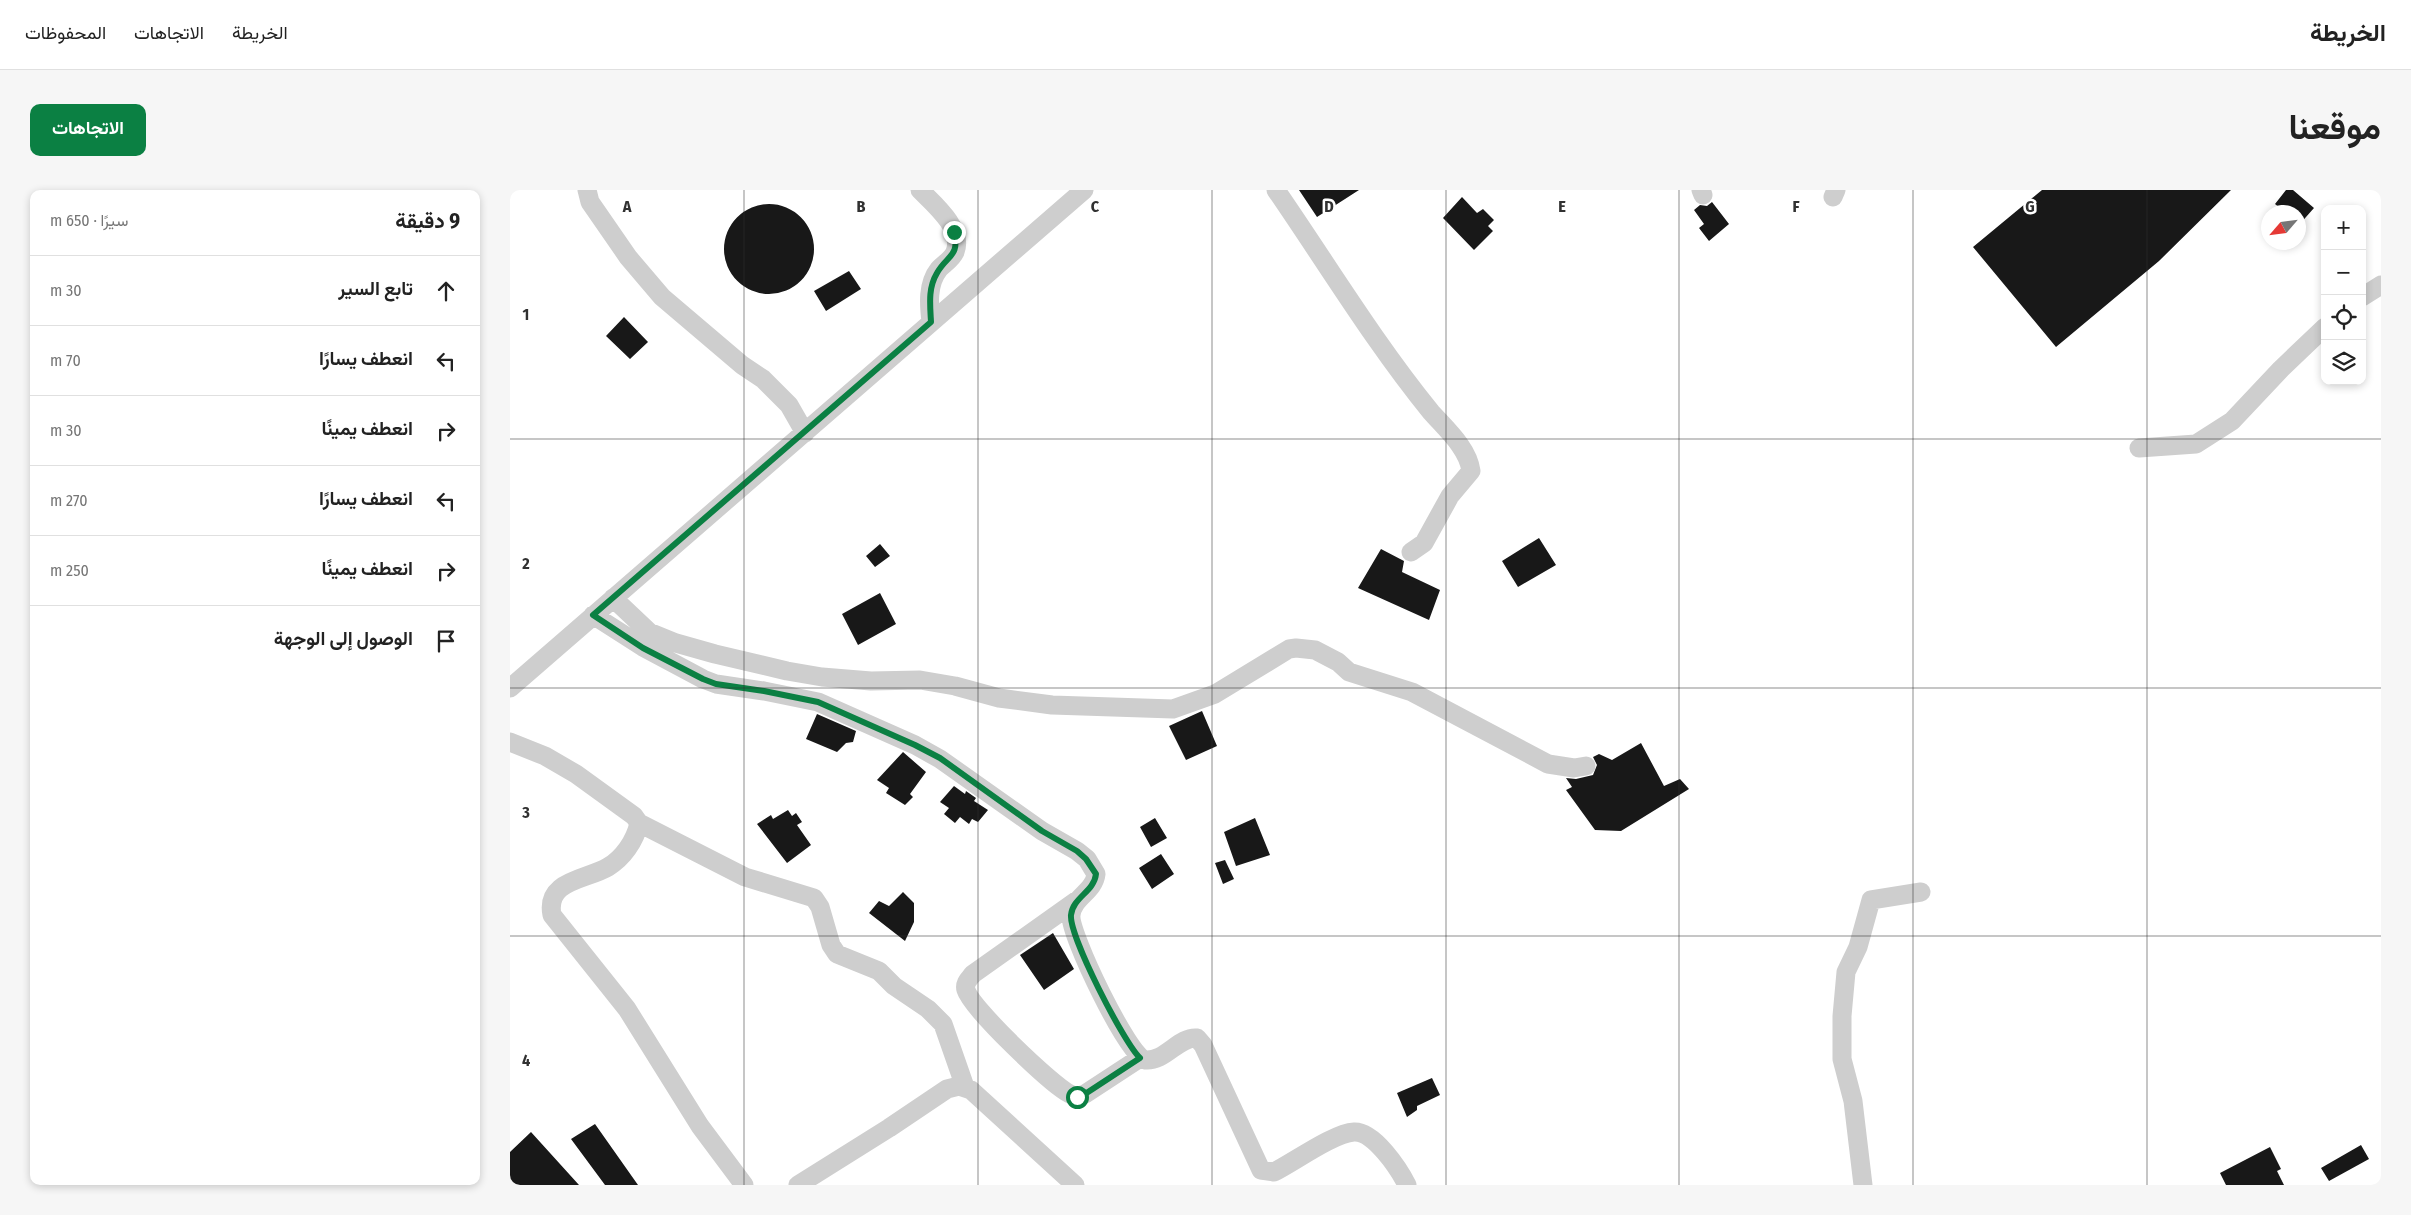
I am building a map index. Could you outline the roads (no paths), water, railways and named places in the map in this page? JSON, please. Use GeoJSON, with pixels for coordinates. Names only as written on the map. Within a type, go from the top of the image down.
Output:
{"type":"FeatureCollection","features":[{"type":"Feature","properties":{"kind":"street"},"geometry":{"type":"LineString","coordinates":[[587,190],[590,202],[628,257],[662,297],[742,365],[763,378],[789,405],[805,433]]}},
{"type":"Feature","properties":{"kind":"street"},"geometry":{"type":"LineString","coordinates":[[920,190],[951,226],[956,242],[954,252],[938,271],[930,292],[931,322]]}},
{"type":"Feature","properties":{"kind":"street"},"geometry":{"type":"LineString","coordinates":[[510,688],[1084,190]]}},
{"type":"Feature","properties":{"kind":"street"},"geometry":{"type":"LineString","coordinates":[[1276,190],[1311,239],[1353,306],[1428,408],[1463,449],[1470,463],[1471,471],[1450,496],[1424,543],[1411,552]]}},
{"type":"Feature","properties":{"kind":"street"},"geometry":{"type":"LineString","coordinates":[[2365,295],[2381,285]]}},
{"type":"Feature","properties":{"kind":"street"},"geometry":{"type":"LineString","coordinates":[[2138,448],[2196,444],[2232,421],[2281,369],[2321,331]]}},
{"type":"Feature","properties":{"kind":"street"},"geometry":{"type":"LineString","coordinates":[[613,598],[649,632],[676,643],[715,654],[822,677],[871,681],[920,680],[956,686],[999,698],[1052,705],[1173,709],[1215,694],[1289,650],[1296,648],[1315,650],[1338,662],[1349,672],[1412,692],[1548,764],[1574,768],[1586,766]]}},
{"type":"Feature","properties":{"kind":"street"},"geometry":{"type":"LineString","coordinates":[[593,615],[643,648],[703,679],[716,684],[818,702],[891,733],[940,758],[1003,804],[1086,859],[1096,874],[1095,882],[1076,901],[973,974],[966,981],[966,989],[970,999],[989,1020],[1061,1088],[1077,1097],[1085,1094],[1140,1058]]}},
{"type":"Feature","properties":{"kind":"street"},"geometry":{"type":"LineString","coordinates":[[510,742],[545,756],[576,774],[634,816],[639,823],[745,877],[814,898],[820,907],[831,945],[837,954],[879,971],[894,986],[928,1009],[943,1024],[965,1087],[1075,1185]]}},
{"type":"Feature","properties":{"kind":"street"},"geometry":{"type":"LineString","coordinates":[[639,823],[629,847],[616,862],[592,874],[568,882],[554,893],[550,907],[552,915],[628,1009],[700,1126],[744,1185]]}},
{"type":"Feature","properties":{"kind":"street"},"geometry":{"type":"LineString","coordinates":[[1863,1185],[1853,1101],[1842,1059],[1846,972],[1858,947],[1871,900],[1921,892]]}},
{"type":"Feature","properties":{"kind":"street"},"geometry":{"type":"LineString","coordinates":[[1076,901],[1071,915],[1077,943],[1122,1034],[1140,1058],[1145,1060],[1157,1057],[1189,1038],[1197,1038],[1203,1045],[1231,1101],[1260,1170],[1274,1172],[1335,1138],[1356,1132],[1373,1138],[1408,1185]]}},
{"type":"Feature","properties":{"kind":"street"},"geometry":{"type":"LineString","coordinates":[[798,1185],[947,1089],[959,1086],[965,1087]]}}]}
